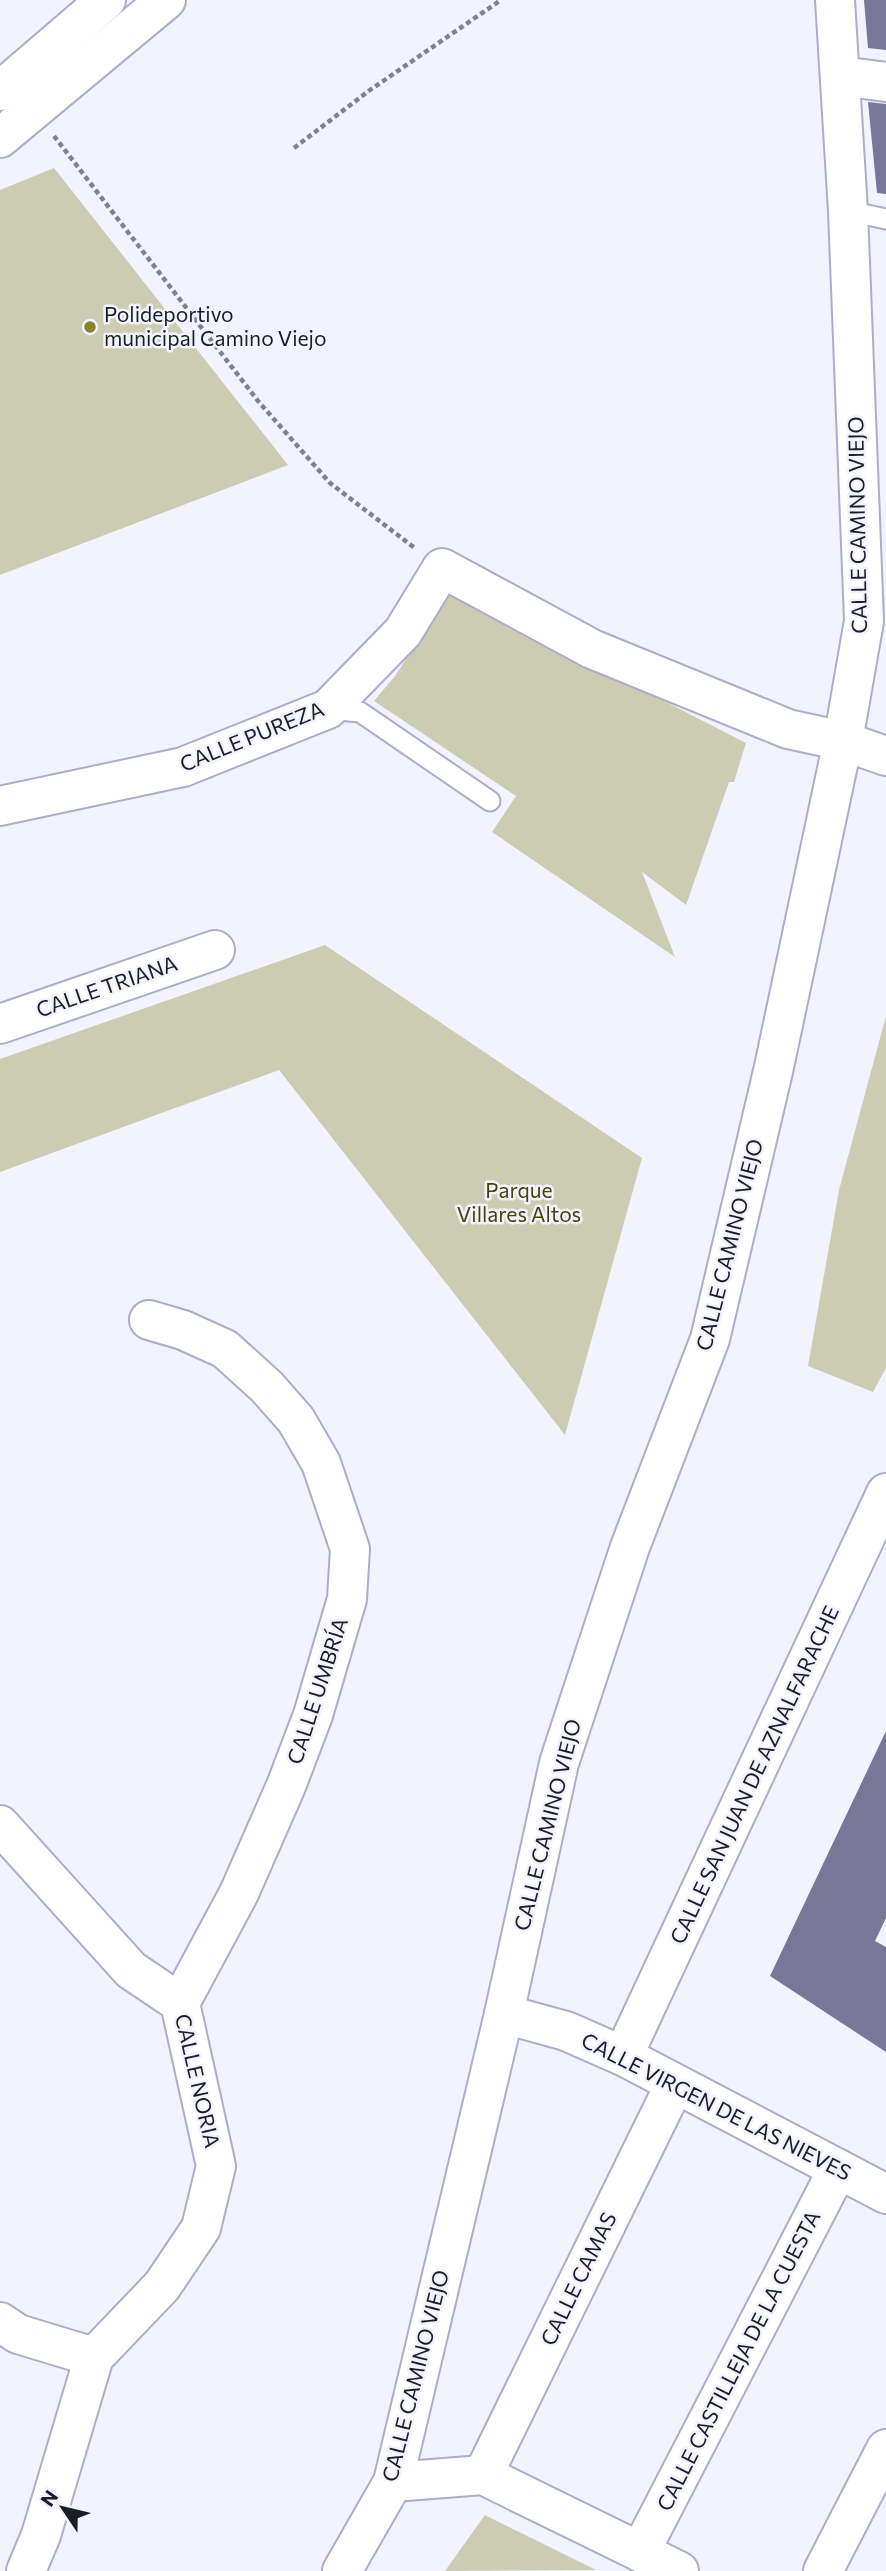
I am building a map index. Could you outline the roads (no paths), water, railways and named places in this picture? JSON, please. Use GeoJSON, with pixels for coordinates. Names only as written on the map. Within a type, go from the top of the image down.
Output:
{"type":"FeatureCollection","features":[{"type":"Feature","properties":{"kind":"street"},"geometry":{"type":"LineString","coordinates":[[0,91],[106,0]]}},
{"type":"Feature","properties":{"kind":"street"},"geometry":{"type":"LineString","coordinates":[[0,138],[166,0]]}},
{"type":"Feature","properties":{"kind":"street","name":"CALLE CAMINO VIEJO"},"geometry":{"type":"LineString","coordinates":[[342,2571],[393,2482],[504,2014],[559,1763],[630,1547],[710,1339],[774,1067],[843,741],[864,621],[848,212],[835,0]]}},
{"type":"Feature","properties":{"kind":"street"},"geometry":{"type":"LineString","coordinates":[[839,76],[886,82]]}},
{"type":"Feature","properties":{"kind":"street","name":"CALLE PUREZA"},"geometry":{"type":"LineString","coordinates":[[0,806],[183,767],[328,709],[402,632],[442,568],[592,649],[788,729],[843,741]]}},
{"type":"Feature","properties":{"kind":"street"},"geometry":{"type":"LineString","coordinates":[[843,741],[886,757]]}},
{"type":"Feature","properties":{"kind":"street","name":"CALLE TRIANA"},"geometry":{"type":"LineString","coordinates":[[0,1024],[215,950]]}},
{"type":"Feature","properties":{"kind":"street","name":"CALLE UMBRÍA"},"geometry":{"type":"LineString","coordinates":[[149,1320],[183,1330],[225,1349],[267,1387],[296,1420],[321,1463],[350,1549],[347,1599],[313,1715],[239,1893],[180,2003]]}},
{"type":"Feature","properties":{"kind":"street","name":"CALLE SAN JUAN DE AZNALFARACHE"},"geometry":{"type":"LineString","coordinates":[[623,2056],[886,1493]]}},
{"type":"Feature","properties":{"kind":"street","name":"CALLE NORIA"},"geometry":{"type":"LineString","coordinates":[[0,1825],[131,1970],[180,2003],[216,2166],[201,2228],[162,2286],[94,2357],[41,2535],[26,2571]]}},
{"type":"Feature","properties":{"kind":"street","name":"CALLE VIRGEN DE LAS NIEVES"},"geometry":{"type":"LineString","coordinates":[[504,2014],[566,2031],[623,2056],[886,2194]]}},
{"type":"Feature","properties":{"kind":"street","name":"CALLE CAMAS"},"geometry":{"type":"LineString","coordinates":[[483,2475],[675,2084]]}},
{"type":"Feature","properties":{"kind":"street","name":"CALLE CASTILLEJA DE LA CUESTA"},"geometry":{"type":"LineString","coordinates":[[625,2556],[838,2169]]}},
{"type":"Feature","properties":{"kind":"street"},"geometry":{"type":"LineString","coordinates":[[0,2322],[18,2334],[94,2357]]}},
{"type":"Feature","properties":{"kind":"street"},"geometry":{"type":"LineString","coordinates":[[823,2571],[886,2449]]}},
{"type":"Feature","properties":{"kind":"street"},"geometry":{"type":"LineString","coordinates":[[393,2482],[483,2475],[625,2556],[678,2571]]}},
{"type":"Feature","properties":{"kind":"lane"},"geometry":{"type":"LineString","coordinates":[[848,212],[886,219]]}},
{"type":"Feature","properties":{"kind":"lane"},"geometry":{"type":"LineString","coordinates":[[328,709],[360,712],[490,802]]}},
{"type":"Feature","properties":{"kind":"place","name":"Polideportivo municipal Camino Viejo"},"geometry":{"type":"Point","coordinates":[90,327]}},
{"type":"Feature","properties":{"kind":"park label","name":"Parque Villares Altos"},"geometry":{"type":"Point","coordinates":[519,1203]}}]}
